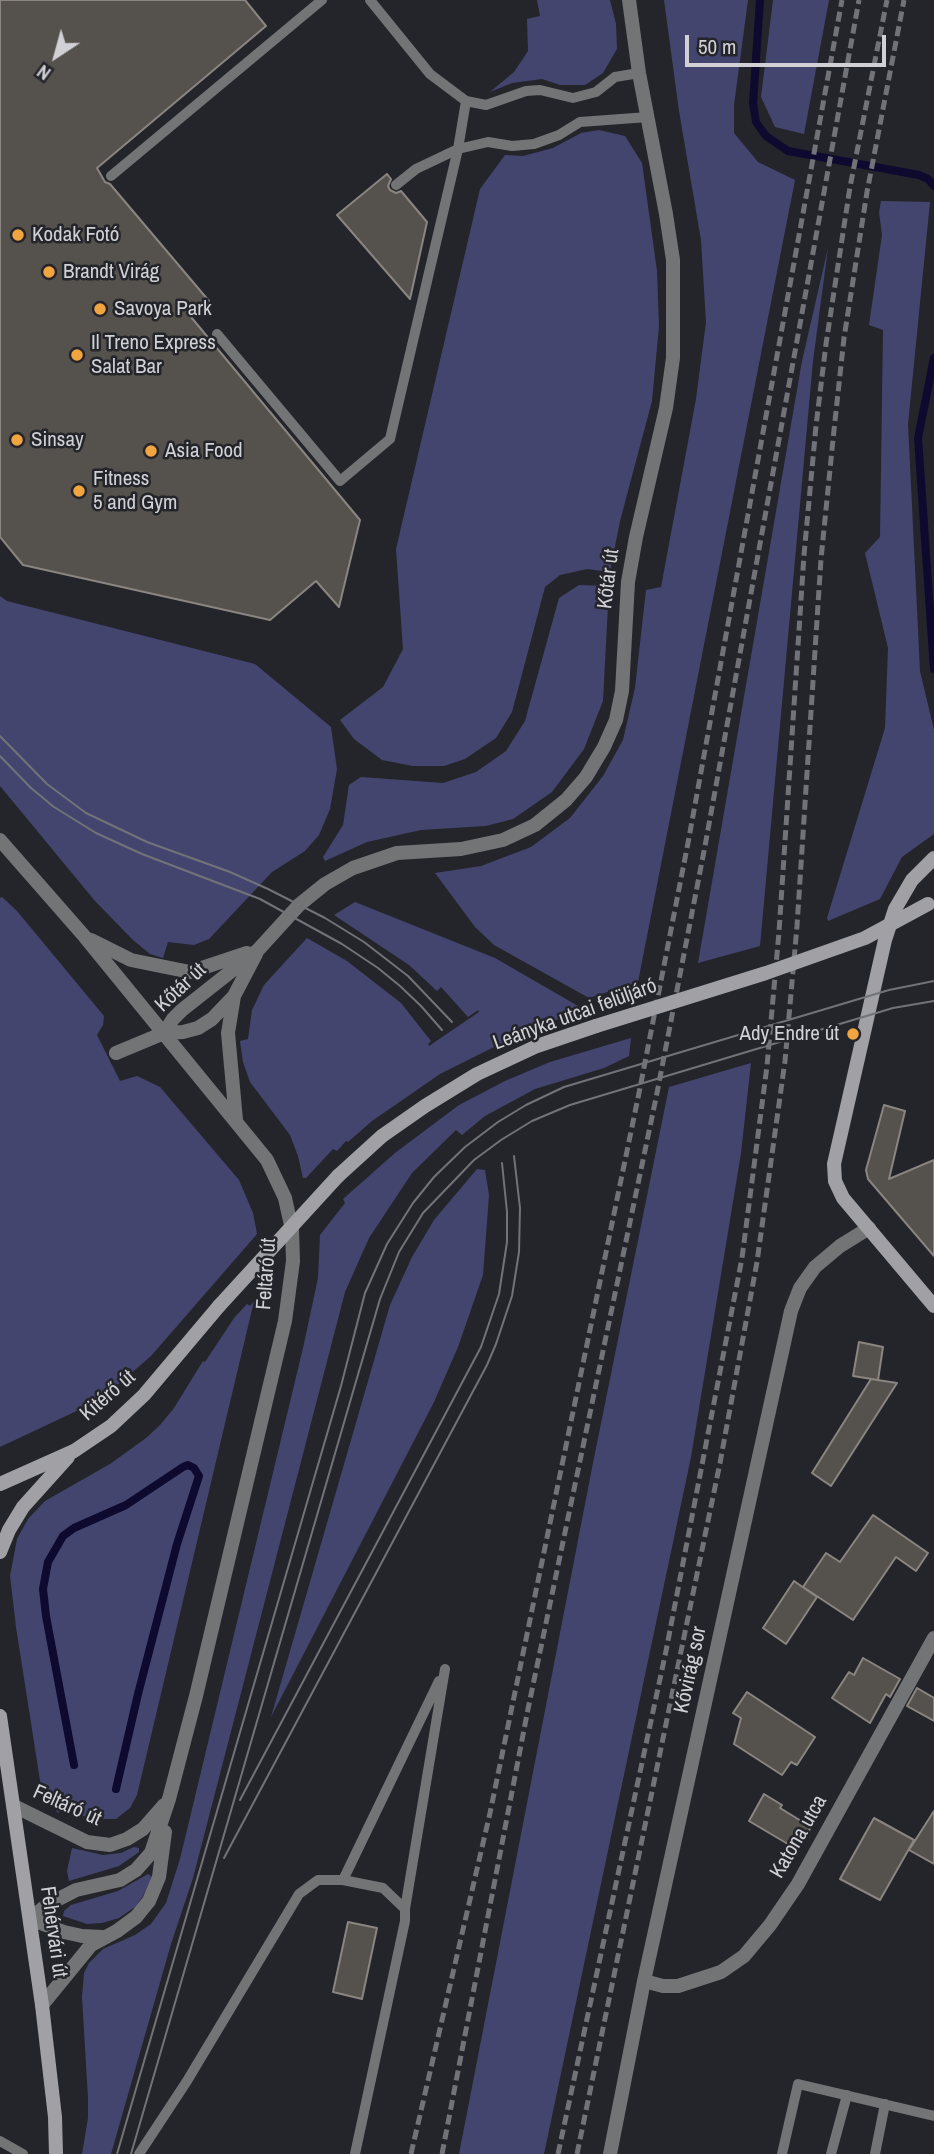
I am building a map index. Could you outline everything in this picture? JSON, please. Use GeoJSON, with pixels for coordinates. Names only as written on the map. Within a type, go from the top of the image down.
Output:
{"type":"FeatureCollection","features":[{"type":"Feature","properties":{"kind":"main road"},"geometry":{"type":"LineString","coordinates":[[934,858],[912,880],[895,909],[885,940],[834,1164],[835,1181],[843,1198],[934,1306]]}},
{"type":"Feature","properties":{"kind":"main road","name":"Leányka utcai felüljáró"},"geometry":{"type":"LineString","coordinates":[[219,1306],[338,1176],[382,1136],[477,1074],[537,1046],[766,974],[852,943],[931,902]]}},
{"type":"Feature","properties":{"kind":"main road","name":"Kitérő út"},"geometry":{"type":"LineString","coordinates":[[0,1484],[74,1451],[111,1426],[144,1395],[219,1306]]}},
{"type":"Feature","properties":{"kind":"main road"},"geometry":{"type":"LineString","coordinates":[[0,1552],[23,1507],[74,1451]]}},
{"type":"Feature","properties":{"kind":"main road","name":"Fehérvári út"},"geometry":{"type":"LineString","coordinates":[[0,1716],[42,2005],[55,2117],[56,2154]]}},
{"type":"Feature","properties":{"kind":"street","name":"Kőtár út"},"geometry":{"type":"LineString","coordinates":[[164,1033],[182,1010],[258,950],[299,905],[325,884],[353,868],[397,853],[461,849],[503,840],[535,825],[566,800],[586,777],[604,747],[616,720],[622,691],[628,582],[666,408],[673,358],[673,260],[639,73],[629,0]]}},
{"type":"Feature","properties":{"kind":"street","name":"Feltáró út"},"geometry":{"type":"LineString","coordinates":[[0,840],[85,937],[267,1160],[285,1198],[292,1230],[293,1261],[285,1321],[169,1799],[151,1853],[136,1870],[120,1880],[76,1890],[30,1919]]}},
{"type":"Feature","properties":{"kind":"street","name":"Kőtár út"},"geometry":{"type":"LineString","coordinates":[[85,937],[131,960],[190,972],[258,950]]}},
{"type":"Feature","properties":{"kind":"street","name":"Kőtár út"},"geometry":{"type":"LineString","coordinates":[[164,1033],[198,1028],[212,1019],[234,996],[258,950]]}},
{"type":"Feature","properties":{"kind":"street","name":"Kőtár út"},"geometry":{"type":"LineString","coordinates":[[234,996],[228,1033],[236,1120]]}},
{"type":"Feature","properties":{"kind":"street"},"geometry":{"type":"LineString","coordinates":[[116,1053],[164,1033]]}},
{"type":"Feature","properties":{"kind":"street","name":"Kővirág sor"},"geometry":{"type":"LineString","coordinates":[[610,2154],[644,1981],[791,1311],[800,1288],[815,1267],[840,1246],[869,1228]]}},
{"type":"Feature","properties":{"kind":"street","name":"Katona utca"},"geometry":{"type":"LineString","coordinates":[[644,1981],[663,1986],[678,1986],[721,1972],[744,1956],[770,1925],[798,1884],[934,1638]]}},
{"type":"Feature","properties":{"kind":"street","name":"Feltáró út"},"geometry":{"type":"LineString","coordinates":[[15,1806],[87,1842],[110,1845],[143,1829],[169,1799]]}},
{"type":"Feature","properties":{"kind":"street","name":"Feltáró út"},"geometry":{"type":"LineString","coordinates":[[42,2005],[85,1951],[102,1937],[117,1931],[136,1917],[149,1901],[159,1877],[169,1799]]}},
{"type":"Feature","properties":{"kind":"street"},"geometry":{"type":"LineString","coordinates":[[30,1919],[82,1936],[102,1937]]}},
{"type":"Feature","properties":{"kind":"lane"},"geometry":{"type":"LineString","coordinates":[[111,176],[322,0]]}},
{"type":"Feature","properties":{"kind":"lane"},"geometry":{"type":"LineString","coordinates":[[370,0],[430,74],[466,101],[486,105],[526,91],[540,90],[573,98],[596,92],[615,77],[639,73]]}},
{"type":"Feature","properties":{"kind":"lane"},"geometry":{"type":"LineString","coordinates":[[217,334],[340,481],[390,439],[458,149],[466,101]]}},
{"type":"Feature","properties":{"kind":"lane"},"geometry":{"type":"LineString","coordinates":[[396,185],[416,169],[458,149],[488,142],[512,146],[534,144],[559,135],[580,122],[648,117]]}},
{"type":"Feature","properties":{"kind":"lane"},"geometry":{"type":"LineString","coordinates":[[343,1880],[445,1669],[405,1921],[355,2154]]}},
{"type":"Feature","properties":{"kind":"lane"},"geometry":{"type":"LineString","coordinates":[[139,2154],[187,2081],[299,1894],[318,1880],[343,1880],[383,1888],[405,1909]]}},
{"type":"Feature","properties":{"kind":"lane"},"geometry":{"type":"LineString","coordinates":[[782,2154],[798,2084],[934,2116]]}},
{"type":"Feature","properties":{"kind":"lane"},"geometry":{"type":"LineString","coordinates":[[831,2154],[846,2095]]}},
{"type":"Feature","properties":{"kind":"lane"},"geometry":{"type":"LineString","coordinates":[[875,2154],[886,2104]]}},
{"type":"Feature","properties":{"kind":"lane"},"geometry":{"type":"LineString","coordinates":[[0,2141],[23,2154]]}},
{"type":"Feature","properties":{"kind":"shaded area"},"geometry":{"type":"Polygon","coordinates":[[[537,0],[610,0],[616,24],[617,49],[603,73],[585,85],[560,85],[542,79],[512,83],[490,92],[514,72],[528,51],[527,19],[540,16],[537,0]]]}},
{"type":"Feature","properties":{"kind":"shaded area"},"geometry":{"type":"Polygon","coordinates":[[[664,0],[748,0],[734,105],[734,133],[758,162],[795,180],[638,982],[589,998],[494,945],[475,927],[435,873],[481,866],[531,847],[570,818],[603,776],[623,740],[635,688],[646,590],[661,587],[696,399],[706,322],[701,240],[664,0]]]}},
{"type":"Feature","properties":{"kind":"shaded area"},"geometry":{"type":"Polygon","coordinates":[[[773,0],[829,0],[804,134],[775,127],[761,97],[773,0]]]}},
{"type":"Feature","properties":{"kind":"shaded area"},"geometry":{"type":"Polygon","coordinates":[[[599,130],[625,136],[642,163],[657,271],[659,326],[652,401],[620,521],[610,572],[587,569],[560,575],[545,587],[512,712],[496,738],[465,759],[444,766],[413,766],[382,760],[354,739],[340,720],[383,687],[403,649],[396,549],[480,189],[505,155],[523,156],[553,148],[581,133],[599,130]]]}},
{"type":"Feature","properties":{"kind":"shaded area"},"geometry":{"type":"Polygon","coordinates":[[[881,201],[930,202],[908,424],[920,671],[934,730],[934,834],[902,857],[880,899],[828,921],[885,728],[888,648],[865,553],[880,537],[883,330],[869,325],[882,235],[879,212],[881,201]]]}},
{"type":"Feature","properties":{"kind":"shaded area"},"geometry":{"type":"Polygon","coordinates":[[[828,248],[813,361],[760,946],[698,963],[802,361],[828,248]]]}},
{"type":"Feature","properties":{"kind":"shaded area"},"geometry":{"type":"Polygon","coordinates":[[[579,585],[609,586],[603,701],[584,749],[552,792],[513,819],[486,826],[421,830],[367,842],[325,861],[323,857],[343,825],[349,785],[361,777],[443,783],[476,772],[506,751],[525,721],[559,598],[579,585]]]}},
{"type":"Feature","properties":{"kind":"shaded area"},"geometry":{"type":"Polygon","coordinates":[[[0,596],[7,601],[255,664],[331,727],[337,769],[330,809],[319,835],[305,851],[272,872],[209,939],[194,945],[168,942],[163,958],[150,954],[95,901],[0,786],[0,596]]]}},
{"type":"Feature","properties":{"kind":"shaded area"},"geometry":{"type":"Polygon","coordinates":[[[0,898],[17,911],[104,1016],[103,1025],[97,1035],[120,1081],[137,1076],[160,1087],[239,1180],[253,1213],[257,1234],[151,1356],[100,1400],[0,1447],[0,898]]]}},
{"type":"Feature","properties":{"kind":"shaded area"},"geometry":{"type":"Polygon","coordinates":[[[355,902],[495,958],[585,1010],[532,1028],[440,1074],[372,1121],[337,1151],[333,1149],[303,1178],[290,1135],[250,1082],[240,1041],[248,1039],[252,1010],[264,985],[307,938],[347,961],[401,1003],[431,1041],[429,1046],[479,1012],[478,1010],[468,1017],[441,987],[437,991],[409,965],[334,915],[355,902]]]}},
{"type":"Feature","properties":{"kind":"shaded area"},"geometry":{"type":"Polygon","coordinates":[[[631,1038],[629,1056],[604,1068],[535,1089],[485,1116],[462,1135],[456,1130],[412,1173],[369,1238],[345,1292],[193,1878],[171,1944],[111,2154],[82,2154],[88,2118],[82,1997],[84,1973],[89,1963],[103,1949],[135,1935],[151,1924],[166,1903],[180,1859],[303,1348],[318,1278],[320,1235],[345,1203],[343,1199],[395,1153],[459,1105],[550,1062],[631,1038]]]}},
{"type":"Feature","properties":{"kind":"shaded area"},"geometry":{"type":"Polygon","coordinates":[[[751,1063],[741,1153],[691,1457],[544,2154],[459,2154],[669,1087],[751,1063]]]}},
{"type":"Feature","properties":{"kind":"shaded area"},"geometry":{"type":"Polygon","coordinates":[[[477,1169],[485,1170],[489,1195],[483,1275],[458,1347],[434,1402],[271,1717],[390,1305],[412,1257],[434,1220],[477,1169]]]}},
{"type":"Feature","properties":{"kind":"shaded area"},"geometry":{"type":"Polygon","coordinates":[[[254,1301],[137,1795],[130,1808],[116,1819],[89,1819],[66,1806],[58,1813],[41,1787],[16,1627],[10,1576],[17,1539],[28,1519],[45,1501],[110,1464],[160,1425],[234,1318],[247,1304],[250,1306],[254,1301]]]}},
{"type":"Feature","properties":{"kind":"shaded area"},"geometry":{"type":"Polygon","coordinates":[[[134,1847],[139,1848],[139,1852],[119,1866],[69,1881],[67,1871],[72,1848],[103,1855],[121,1853],[134,1847]]]}},
{"type":"Feature","properties":{"kind":"shaded area"},"geometry":{"type":"Polygon","coordinates":[[[148,1874],[151,1876],[150,1881],[143,1896],[135,1907],[119,1918],[87,1924],[63,1916],[64,1911],[71,1905],[118,1891],[148,1874]]]}},
{"type":"Feature","properties":{"kind":"building","name":"Savoya Park"},"geometry":{"type":"Polygon","coordinates":[[[0,0],[245,0],[266,26],[97,168],[105,182],[110,184],[209,301],[191,317],[360,520],[339,607],[316,581],[270,620],[23,565],[0,537],[0,0]]]}},
{"type":"Feature","properties":{"kind":"building"},"geometry":{"type":"Polygon","coordinates":[[[387,174],[391,179],[388,186],[390,190],[396,193],[401,191],[427,222],[410,299],[337,215],[387,174]]]}},
{"type":"Feature","properties":{"kind":"building"},"geometry":{"type":"Polygon","coordinates":[[[884,1105],[905,1111],[889,1179],[934,1160],[934,1256],[868,1179],[866,1170],[884,1105]]]}},
{"type":"Feature","properties":{"kind":"building"},"geometry":{"type":"Polygon","coordinates":[[[859,1342],[883,1347],[878,1380],[853,1376],[859,1342]]]}},
{"type":"Feature","properties":{"kind":"building"},"geometry":{"type":"Polygon","coordinates":[[[871,1379],[897,1383],[831,1486],[812,1473],[871,1379]]]}},
{"type":"Feature","properties":{"kind":"building"},"geometry":{"type":"Polygon","coordinates":[[[873,1515],[928,1553],[916,1571],[896,1557],[853,1620],[803,1587],[826,1553],[840,1562],[873,1515]]]}},
{"type":"Feature","properties":{"kind":"building"},"geometry":{"type":"Polygon","coordinates":[[[794,1581],[817,1597],[786,1644],[763,1628],[794,1581]]]}},
{"type":"Feature","properties":{"kind":"building"},"geometry":{"type":"Polygon","coordinates":[[[863,1658],[900,1679],[890,1697],[886,1694],[870,1723],[832,1698],[849,1672],[854,1675],[863,1658]]]}},
{"type":"Feature","properties":{"kind":"building"},"geometry":{"type":"Polygon","coordinates":[[[917,1688],[934,1698],[934,1721],[907,1706],[917,1688]]]}},
{"type":"Feature","properties":{"kind":"building"},"geometry":{"type":"Polygon","coordinates":[[[747,1692],[815,1737],[797,1765],[791,1762],[782,1775],[734,1744],[741,1718],[733,1713],[747,1692]]]}},
{"type":"Feature","properties":{"kind":"building"},"geometry":{"type":"Polygon","coordinates":[[[764,1794],[782,1805],[780,1808],[811,1827],[798,1850],[749,1821],[764,1794]]]}},
{"type":"Feature","properties":{"kind":"building"},"geometry":{"type":"Polygon","coordinates":[[[934,1811],[934,1864],[909,1850],[934,1811]]]}},
{"type":"Feature","properties":{"kind":"building"},"geometry":{"type":"Polygon","coordinates":[[[874,1818],[914,1840],[880,1900],[840,1879],[874,1818]]]}},
{"type":"Feature","properties":{"kind":"building"},"geometry":{"type":"Polygon","coordinates":[[[348,1922],[377,1928],[362,1999],[333,1992],[348,1922]]]}},
{"type":"Feature","properties":{"kind":"waterway"},"geometry":{"type":"LineString","coordinates":[[760,0],[753,103],[756,122],[766,136],[788,151],[919,175],[934,186]]}},
{"type":"Feature","properties":{"kind":"waterway"},"geometry":{"type":"LineString","coordinates":[[934,358],[918,438],[934,669]]}},
{"type":"Feature","properties":{"kind":"waterway"},"geometry":{"type":"LineString","coordinates":[[74,1765],[46,1616],[43,1589],[48,1562],[63,1536],[74,1528],[126,1505],[188,1465],[194,1468],[199,1476],[177,1544],[116,1789]]}},
{"type":"Feature","properties":{"kind":"tram line"},"geometry":{"type":"LineString","coordinates":[[0,736],[47,784],[86,813],[147,842],[268,889],[325,918],[364,942],[408,976],[452,1022]]}},
{"type":"Feature","properties":{"kind":"tram line"},"geometry":{"type":"LineString","coordinates":[[0,756],[54,807],[96,833],[142,854],[260,899],[342,944],[400,986],[442,1030]]}},
{"type":"Feature","properties":{"kind":"tram line"},"geometry":{"type":"LineString","coordinates":[[117,2154],[341,1386],[365,1293],[387,1244],[413,1203],[434,1177],[465,1147],[526,1105],[564,1087],[889,990],[934,981]]}},
{"type":"Feature","properties":{"kind":"tram line"},"geometry":{"type":"LineString","coordinates":[[131,2154],[380,1299],[399,1252],[423,1213],[474,1160],[501,1140],[532,1121],[570,1105],[893,1008],[934,1001]]}},
{"type":"Feature","properties":{"kind":"tram line"},"geometry":{"type":"LineString","coordinates":[[224,1858],[496,1344],[512,1296],[519,1252],[520,1208],[514,1156]]}},
{"type":"Feature","properties":{"kind":"tram line"},"geometry":{"type":"LineString","coordinates":[[240,1800],[481,1347],[499,1294],[507,1242],[502,1163]]}},
{"type":"Feature","properties":{"kind":"railway"},"geometry":{"type":"LineString","coordinates":[[411,2154],[490,1813],[639,1093],[688,843],[842,0]]}},
{"type":"Feature","properties":{"kind":"railway"},"geometry":{"type":"LineString","coordinates":[[442,2154],[528,1709],[656,1098],[705,846],[859,0]]}},
{"type":"Feature","properties":{"kind":"railway"},"geometry":{"type":"LineString","coordinates":[[558,2154],[666,1651],[742,1258],[767,1066],[779,932],[804,555],[816,426],[850,187],[887,0]]}},
{"type":"Feature","properties":{"kind":"railway"},"geometry":{"type":"LineString","coordinates":[[577,2154],[720,1463],[757,1262],[785,1061],[797,926],[821,559],[844,338],[867,192],[904,0]]}},
{"type":"Feature","properties":{"kind":"place","name":"Kodak Fotó"},"geometry":{"type":"Point","coordinates":[18,235]}},
{"type":"Feature","properties":{"kind":"place","name":"Brandt Virág"},"geometry":{"type":"Point","coordinates":[49,272]}},
{"type":"Feature","properties":{"kind":"place","name":"Savoya Park"},"geometry":{"type":"Point","coordinates":[100,309]}},
{"type":"Feature","properties":{"kind":"place","name":"Il Treno Express Salat Bar"},"geometry":{"type":"Point","coordinates":[77,355]}},
{"type":"Feature","properties":{"kind":"place","name":"Sinsay"},"geometry":{"type":"Point","coordinates":[17,440]}},
{"type":"Feature","properties":{"kind":"place","name":"Asia Food"},"geometry":{"type":"Point","coordinates":[151,451]}},
{"type":"Feature","properties":{"kind":"place","name":"Fitness 5 and Gym"},"geometry":{"type":"Point","coordinates":[79,491]}},
{"type":"Feature","properties":{"kind":"place","name":"Ady Endre út"},"geometry":{"type":"Point","coordinates":[853,1034]}}]}
